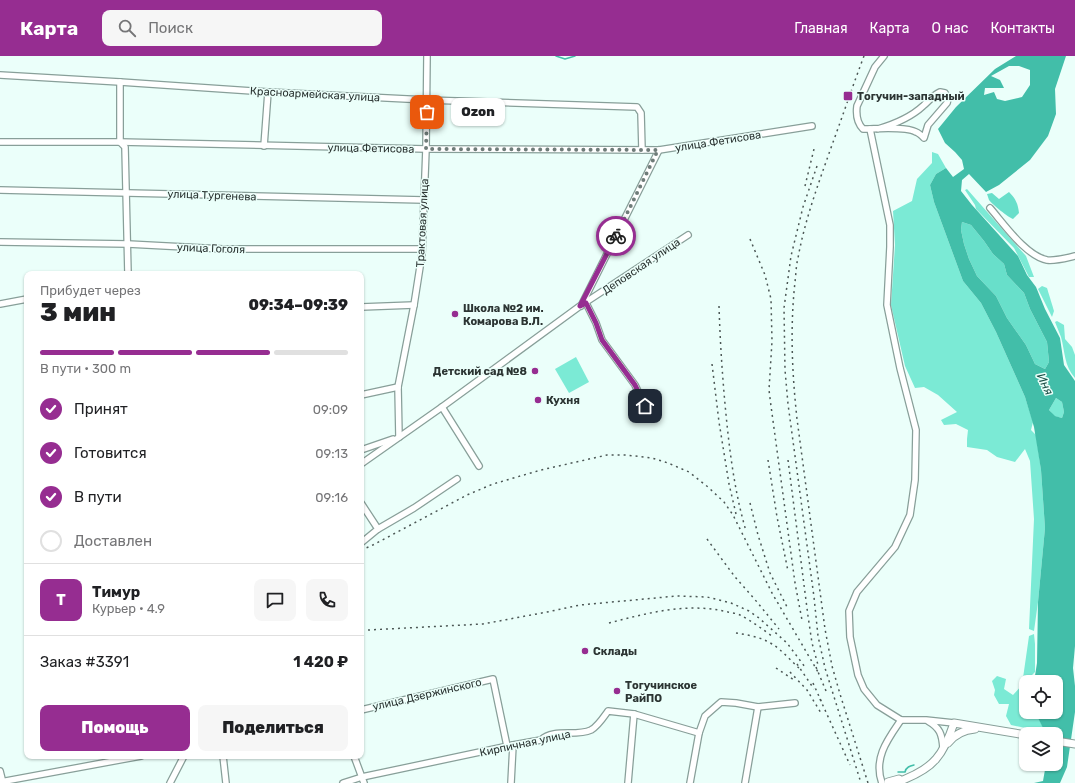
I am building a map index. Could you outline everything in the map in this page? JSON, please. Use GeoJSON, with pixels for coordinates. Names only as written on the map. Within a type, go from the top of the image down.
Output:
{"type":"FeatureCollection","features":[{"type":"Feature","properties":{"kind":"main road"},"geometry":{"type":"LineString","coordinates":[[943,748],[954,723],[1019,734]]}},
{"type":"Feature","properties":{"kind":"main road"},"geometry":{"type":"LineString","coordinates":[[888,783],[927,768],[936,759],[952,737],[960,732],[968,729],[981,728]]}},
{"type":"Feature","properties":{"kind":"main road"},"geometry":{"type":"LineString","coordinates":[[1063,742],[1075,744]]}},
{"type":"Feature","properties":{"kind":"street","name":"Трактовая улица"},"geometry":{"type":"LineString","coordinates":[[399,437],[398,387],[414,305],[422,249],[426,149],[427,56]]}},
{"type":"Feature","properties":{"kind":"street"},"geometry":{"type":"LineString","coordinates":[[878,129],[902,121],[940,92],[945,93],[948,99],[928,124],[924,138],[917,132],[906,129],[878,129],[870,129],[863,129],[860,126],[856,112],[875,67],[884,56]]}},
{"type":"Feature","properties":{"kind":"street","name":"Красноармейская улица"},"geometry":{"type":"LineString","coordinates":[[0,75],[268,92],[427,100],[637,107],[641,113],[642,150]]}},
{"type":"Feature","properties":{"kind":"street"},"geometry":{"type":"LineString","coordinates":[[120,82],[120,142],[125,147],[128,271]]}},
{"type":"Feature","properties":{"kind":"street"},"geometry":{"type":"LineString","coordinates":[[264,146],[268,92]]}},
{"type":"Feature","properties":{"kind":"street","name":"улица Фетисова"},"geometry":{"type":"LineString","coordinates":[[0,142],[120,142],[426,149],[658,150],[812,126]]}},
{"type":"Feature","properties":{"kind":"street"},"geometry":{"type":"LineString","coordinates":[[870,129],[890,225],[887,305],[900,368],[916,430],[915,480],[910,515],[895,547],[857,592],[849,611],[850,637],[858,675],[864,689],[877,705],[902,720],[926,720],[954,723]]}},
{"type":"Feature","properties":{"kind":"street"},"geometry":{"type":"LineString","coordinates":[[645,406],[635,385],[602,340],[596,323],[583,305],[658,150]]}},
{"type":"Feature","properties":{"kind":"street","name":"улица Тургенева"},"geometry":{"type":"LineString","coordinates":[[0,190],[424,200]]}},
{"type":"Feature","properties":{"kind":"street"},"geometry":{"type":"LineString","coordinates":[[990,208],[1021,244],[1034,255],[1048,260],[1075,256]]}},
{"type":"Feature","properties":{"kind":"street","name":"Деповская улица"},"geometry":{"type":"LineString","coordinates":[[364,462],[583,305],[688,235]]}},
{"type":"Feature","properties":{"kind":"street","name":"улица Гоголя"},"geometry":{"type":"LineString","coordinates":[[0,242],[128,244],[223,249],[422,249]]}},
{"type":"Feature","properties":{"kind":"street"},"geometry":{"type":"LineString","coordinates":[[0,304],[24,300]]}},
{"type":"Feature","properties":{"kind":"street"},"geometry":{"type":"LineString","coordinates":[[364,307],[414,305]]}},
{"type":"Feature","properties":{"kind":"street"},"geometry":{"type":"LineString","coordinates":[[364,394],[398,387]]}},
{"type":"Feature","properties":{"kind":"street"},"geometry":{"type":"LineString","coordinates":[[442,407],[479,466]]}},
{"type":"Feature","properties":{"kind":"street","name":"Деповская улица"},"geometry":{"type":"LineString","coordinates":[[364,449],[399,437]]}},
{"type":"Feature","properties":{"kind":"street"},"geometry":{"type":"LineString","coordinates":[[364,540],[457,479]]}},
{"type":"Feature","properties":{"kind":"street"},"geometry":{"type":"LineString","coordinates":[[364,508],[378,530]]}},
{"type":"Feature","properties":{"kind":"street","name":"улица Дзержинского"},"geometry":{"type":"LineString","coordinates":[[364,709],[493,680],[510,746]]}},
{"type":"Feature","properties":{"kind":"street"},"geometry":{"type":"LineString","coordinates":[[690,783],[699,733],[705,716],[721,702],[758,706],[794,703]]}},
{"type":"Feature","properties":{"kind":"street"},"geometry":{"type":"LineString","coordinates":[[744,783],[758,706]]}},
{"type":"Feature","properties":{"kind":"street","name":"Кирпичная улица"},"geometry":{"type":"LineString","coordinates":[[343,783],[363,780],[541,740],[543,738],[558,734],[584,732],[598,725],[608,711],[634,714],[699,733]]}},
{"type":"Feature","properties":{"kind":"street"},"geometry":{"type":"LineString","coordinates":[[628,783],[634,714]]}},
{"type":"Feature","properties":{"kind":"street"},"geometry":{"type":"LineString","coordinates":[[888,783],[880,777],[881,753],[889,738],[902,720]]}},
{"type":"Feature","properties":{"kind":"street"},"geometry":{"type":"LineString","coordinates":[[926,720],[936,726],[941,735],[943,748]]}},
{"type":"Feature","properties":{"kind":"street"},"geometry":{"type":"LineString","coordinates":[[510,746],[511,783]]}},
{"type":"Feature","properties":{"kind":"street"},"geometry":{"type":"LineString","coordinates":[[0,771],[2,782],[125,759]]}},
{"type":"Feature","properties":{"kind":"street"},"geometry":{"type":"LineString","coordinates":[[170,783],[182,759]]}},
{"type":"Feature","properties":{"kind":"street"},"geometry":{"type":"LineString","coordinates":[[223,759],[226,783]]}},
{"type":"Feature","properties":{"kind":"street"},"geometry":{"type":"LineString","coordinates":[[355,759],[363,780]]}},
{"type":"Feature","properties":{"kind":"shaded area"},"geometry":{"type":"Polygon","coordinates":[[[932,152],[938,154],[946,168],[936,174],[930,185],[934,202],[963,281],[981,303],[996,332],[1025,397],[1033,422],[1031,430],[1036,435],[1041,470],[1045,528],[1034,631],[1029,629],[1034,519],[1030,461],[1025,449],[1015,462],[997,457],[987,450],[967,447],[968,430],[956,424],[944,425],[941,420],[957,412],[938,395],[924,387],[915,388],[905,366],[891,305],[895,245],[893,211],[912,201],[917,179],[932,163],[932,152]]]}},
{"type":"Feature","properties":{"kind":"shaded area"},"geometry":{"type":"Polygon","coordinates":[[[967,189],[1026,256],[1034,277],[1029,277],[1014,248],[976,209],[965,190],[967,189]]]}},
{"type":"Feature","properties":{"kind":"shaded area"},"geometry":{"type":"Polygon","coordinates":[[[1009,192],[1015,199],[1019,210],[1019,213],[1013,219],[991,202],[987,194],[992,193],[999,199],[1009,192]]]}},
{"type":"Feature","properties":{"kind":"shaded area"},"geometry":{"type":"Polygon","coordinates":[[[962,222],[971,225],[993,254],[1004,264],[1007,275],[1024,293],[1030,309],[1047,342],[1049,362],[1045,369],[1035,364],[1026,345],[1007,318],[996,296],[977,276],[964,244],[961,230],[962,222]]]}},
{"type":"Feature","properties":{"kind":"shaded area"},"geometry":{"type":"Polygon","coordinates":[[[1042,286],[1047,288],[1054,311],[1052,317],[1038,289],[1042,286]]]}},
{"type":"Feature","properties":{"kind":"shaded area"},"geometry":{"type":"Polygon","coordinates":[[[1057,321],[1064,325],[1065,339],[1072,347],[1075,355],[1075,378],[1067,363],[1061,337],[1055,322],[1057,321]]]}},
{"type":"Feature","properties":{"kind":"shaded area"},"geometry":{"type":"Polygon","coordinates":[[[576,357],[589,382],[569,393],[555,369],[576,357]]]}},
{"type":"Feature","properties":{"kind":"shaded area"},"geometry":{"type":"Polygon","coordinates":[[[1056,398],[1062,402],[1064,412],[1062,418],[1054,416],[1049,410],[1056,398]]]}},
{"type":"Feature","properties":{"kind":"shaded area"},"geometry":{"type":"Polygon","coordinates":[[[1034,634],[1035,672],[1032,675],[1023,675],[1029,636],[1034,634]]]}},
{"type":"Feature","properties":{"kind":"shaded area"},"geometry":{"type":"Polygon","coordinates":[[[997,676],[1006,679],[1004,689],[1013,695],[1019,688],[1019,719],[1039,719],[1043,727],[1021,727],[1011,725],[1006,716],[1009,704],[999,704],[994,695],[995,690],[992,681],[997,676]]]}},
{"type":"Feature","properties":{"kind":"water","name":"Иня"},"geometry":{"type":"Polygon","coordinates":[[[1016,56],[1066,56],[1055,89],[1056,114],[1048,136],[1030,160],[999,185],[986,192],[969,174],[962,180],[961,191],[1018,256],[1027,275],[1036,287],[1045,309],[1060,338],[1064,365],[1075,381],[1075,646],[1073,668],[1075,712],[1067,767],[1060,783],[1034,783],[1043,781],[1045,771],[1063,771],[1063,727],[1042,727],[1038,719],[1063,719],[1063,675],[1035,675],[1037,663],[1038,602],[1045,528],[1041,470],[1034,427],[1025,397],[996,332],[981,303],[963,281],[934,202],[930,185],[936,174],[946,168],[953,177],[964,169],[962,160],[945,143],[938,129],[956,107],[995,69],[1016,56]],[[1009,66],[991,76],[1000,80],[1004,88],[985,88],[984,95],[994,92],[997,99],[1005,101],[1022,97],[1030,85],[1030,70],[1019,66],[1009,66]],[[962,222],[961,230],[964,244],[977,276],[996,296],[1007,318],[1026,345],[1035,364],[1045,369],[1049,362],[1047,342],[1030,309],[1024,293],[1007,275],[1004,264],[993,254],[971,225],[962,222]],[[1056,398],[1049,410],[1055,416],[1062,418],[1064,412],[1062,402],[1056,398]]]}},
{"type":"Feature","properties":{"kind":"waterway"},"geometry":{"type":"LineString","coordinates":[[556,56],[565,59],[575,56]]}},
{"type":"Feature","properties":{"kind":"waterway"},"geometry":{"type":"LineString","coordinates":[[898,772],[905,772],[907,768],[914,765]]}},
{"type":"Feature","properties":{"kind":"railway"},"geometry":{"type":"LineString","coordinates":[[864,56],[817,187],[804,229],[796,267],[792,333],[797,419],[825,629],[832,666],[868,783]]}},
{"type":"Feature","properties":{"kind":"railway"},"geometry":{"type":"LineString","coordinates":[[805,186],[814,149]]}},
{"type":"Feature","properties":{"kind":"railway"},"geometry":{"type":"LineString","coordinates":[[817,166],[803,207],[791,256],[784,308],[785,370],[788,404],[818,636],[825,668],[861,783]]}},
{"type":"Feature","properties":{"kind":"railway"},"geometry":{"type":"LineString","coordinates":[[750,239],[765,275],[771,299],[772,341],[769,390],[795,583],[802,620]]}},
{"type":"Feature","properties":{"kind":"railway"},"geometry":{"type":"LineString","coordinates":[[719,306],[722,367],[728,436],[735,484],[746,531]]}},
{"type":"Feature","properties":{"kind":"railway"},"geometry":{"type":"LineString","coordinates":[[712,364],[719,422],[729,484],[736,514]]}},
{"type":"Feature","properties":{"kind":"railway"},"geometry":{"type":"LineString","coordinates":[[364,549],[467,495],[493,484],[541,470],[607,455],[626,455],[652,458],[689,472],[724,502],[733,515],[772,593],[818,672]]}},
{"type":"Feature","properties":{"kind":"railway"},"geometry":{"type":"LineString","coordinates":[[768,460],[777,517],[788,571]]}},
{"type":"Feature","properties":{"kind":"railway"},"geometry":{"type":"LineString","coordinates":[[788,460],[808,616],[812,643],[818,665]]}},
{"type":"Feature","properties":{"kind":"railway"},"geometry":{"type":"LineString","coordinates":[[750,503],[770,573],[788,609]]}},
{"type":"Feature","properties":{"kind":"railway"},"geometry":{"type":"LineString","coordinates":[[707,539],[735,577],[779,629]]}},
{"type":"Feature","properties":{"kind":"railway"},"geometry":{"type":"LineString","coordinates":[[368,630],[483,624],[580,605],[677,596],[707,597],[731,603],[749,611],[759,618],[787,643],[805,667]]}},
{"type":"Feature","properties":{"kind":"railway"},"geometry":{"type":"LineString","coordinates":[[609,623],[653,612],[683,608],[713,609],[740,615],[773,637]]}},
{"type":"Feature","properties":{"kind":"railway"},"geometry":{"type":"LineString","coordinates":[[736,633],[754,637],[776,646],[800,669]]}},
{"type":"Feature","properties":{"kind":"railway"},"geometry":{"type":"LineString","coordinates":[[797,664],[814,689]]}},
{"type":"Feature","properties":{"kind":"railway"},"geometry":{"type":"LineString","coordinates":[[816,667],[826,691]]}},
{"type":"Feature","properties":{"kind":"railway"},"geometry":{"type":"LineString","coordinates":[[776,668],[794,680]]}},
{"type":"Feature","properties":{"kind":"railway"},"geometry":{"type":"LineString","coordinates":[[790,672],[807,690],[821,713]]}},
{"type":"Feature","properties":{"kind":"railway"},"geometry":{"type":"LineString","coordinates":[[813,683],[822,703]]}},
{"type":"Feature","properties":{"kind":"railway"},"geometry":{"type":"LineString","coordinates":[[820,699],[850,765]]}},
{"type":"Feature","properties":{"kind":"way so far"},"geometry":{"type":"LineString","coordinates":[[427,112],[426,149],[658,150],[616,236]]}},
{"type":"Feature","properties":{"kind":"place","name":"Тогучин-западный"},"geometry":{"type":"Point","coordinates":[848,96]}},
{"type":"Feature","properties":{"kind":"place","name":"Ozon"},"geometry":{"type":"Point","coordinates":[427,112]}},
{"type":"Feature","properties":{"kind":"place","name":"Школа №2 им. Комарова В.Л."},"geometry":{"type":"Point","coordinates":[455,314]}},
{"type":"Feature","properties":{"kind":"place","name":"Детский сад №8"},"geometry":{"type":"Point","coordinates":[535,371]}},
{"type":"Feature","properties":{"kind":"place","name":"Кухня"},"geometry":{"type":"Point","coordinates":[538,400]}},
{"type":"Feature","properties":{"kind":"place","name":"Склады"},"geometry":{"type":"Point","coordinates":[585,651]}},
{"type":"Feature","properties":{"kind":"place","name":"Тогучинское РайПО"},"geometry":{"type":"Point","coordinates":[617,691]}},
{"type":"Feature","properties":{"kind":"route"},"geometry":{"type":"LineString","coordinates":[[616,236],[580,306],[586,303],[596,323],[602,340],[635,385],[645,406]]}}]}
